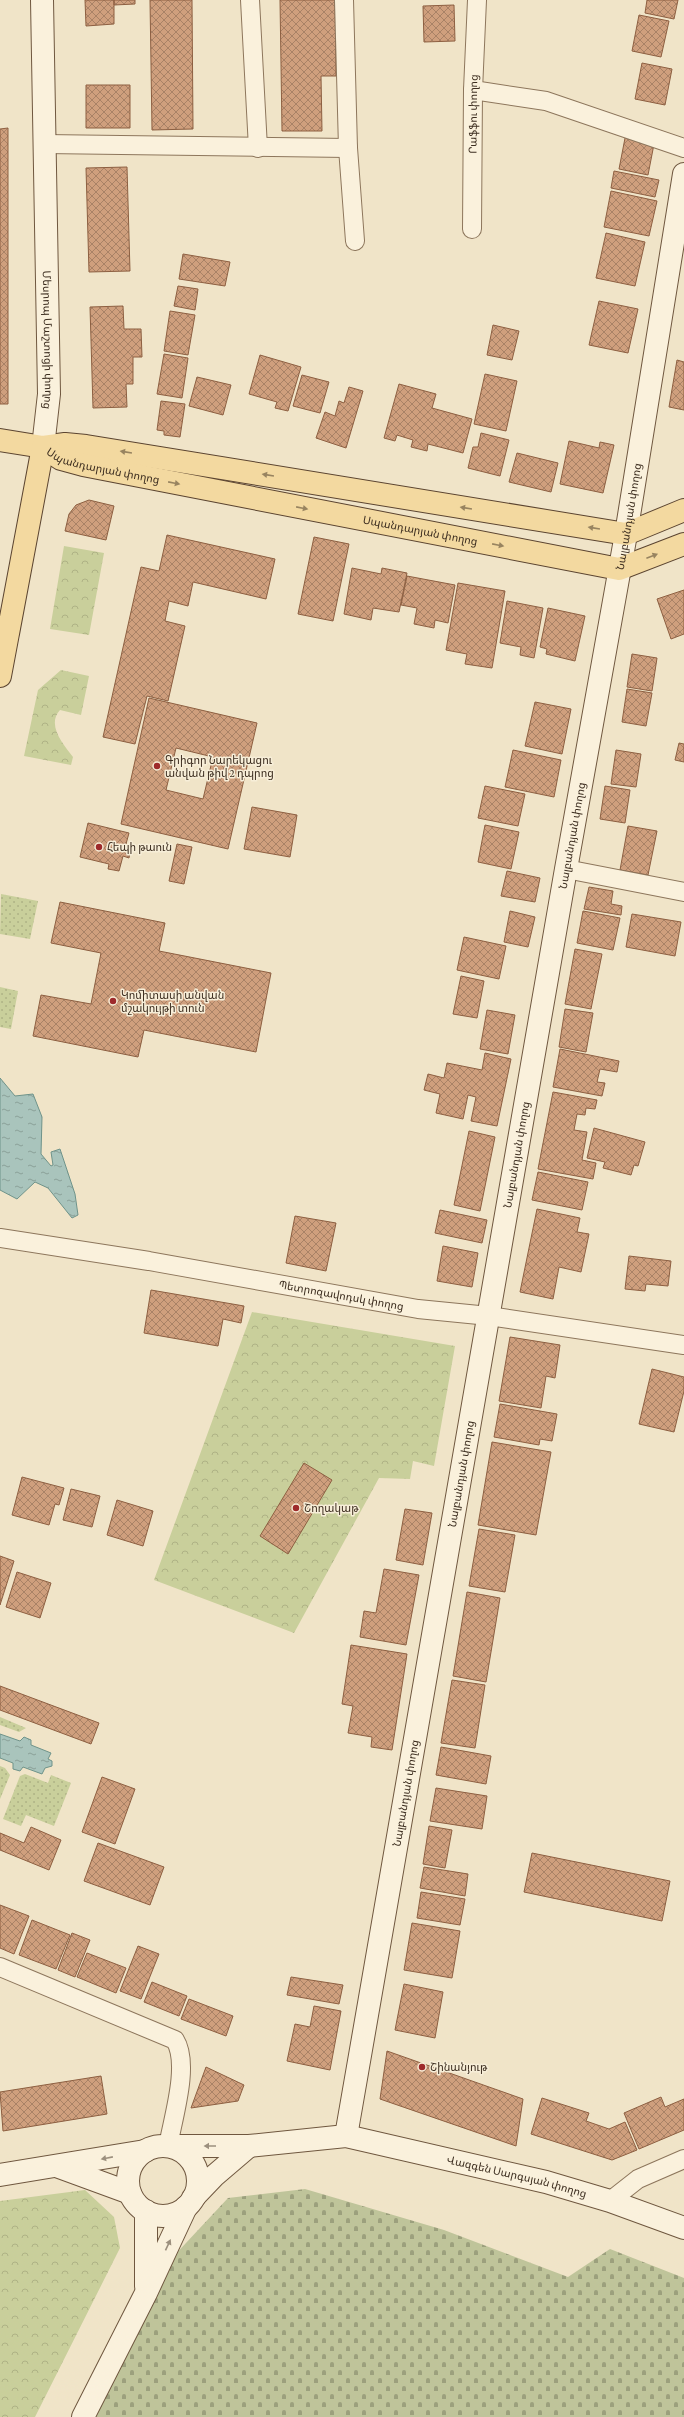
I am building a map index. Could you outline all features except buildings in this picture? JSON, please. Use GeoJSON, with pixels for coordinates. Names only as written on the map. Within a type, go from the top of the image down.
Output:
{"type":"FeatureCollection","features":[{"type":"Feature","properties":{"kind":"main road"},"geometry":{"type":"LineString","coordinates":[[0,440],[43,447]]}},
{"type":"Feature","properties":{"kind":"main road","name":"Սպանդարյան փողոց"},"geometry":{"type":"LineString","coordinates":[[43,447],[65,444],[86,446],[626,534]]}},
{"type":"Feature","properties":{"kind":"main road","name":"Սպանդարյան փողոց"},"geometry":{"type":"LineString","coordinates":[[43,447],[61,459],[83,465],[619,569]]}},
{"type":"Feature","properties":{"kind":"main road","name":"Մեսրոպ Մաշտոցի փողոց"},"geometry":{"type":"LineString","coordinates":[[0,676],[43,447]]}},
{"type":"Feature","properties":{"kind":"main road"},"geometry":{"type":"LineString","coordinates":[[626,534],[684,510]]}},
{"type":"Feature","properties":{"kind":"main road"},"geometry":{"type":"LineString","coordinates":[[619,569],[684,544]]}},
{"type":"Feature","properties":{"kind":"street","name":"Մեսրոպ Մաշտոցի փողոց"},"geometry":{"type":"LineString","coordinates":[[42,0],[49,394],[43,447]]}},
{"type":"Feature","properties":{"kind":"street"},"geometry":{"type":"LineString","coordinates":[[250,0],[258,148]]}},
{"type":"Feature","properties":{"kind":"street"},"geometry":{"type":"LineString","coordinates":[[344,0],[348,148],[355,241]]}},
{"type":"Feature","properties":{"kind":"street","name":"Րաֆֆու փողոց"},"geometry":{"type":"LineString","coordinates":[[472,229],[472,90],[477,0]]}},
{"type":"Feature","properties":{"kind":"street"},"geometry":{"type":"LineString","coordinates":[[472,90],[546,100],[684,148]]}},
{"type":"Feature","properties":{"kind":"street"},"geometry":{"type":"LineString","coordinates":[[44,144],[348,148]]}},
{"type":"Feature","properties":{"kind":"street","name":"Նալբանդյան փողոց"},"geometry":{"type":"LineString","coordinates":[[346,2136],[566,869],[626,534],[684,174]]}},
{"type":"Feature","properties":{"kind":"street"},"geometry":{"type":"LineString","coordinates":[[566,869],[684,892]]}},
{"type":"Feature","properties":{"kind":"street","name":"Պետրոզավոդսկ փողոց"},"geometry":{"type":"LineString","coordinates":[[0,1238],[149,1261],[418,1309],[489,1316],[684,1345]]}},
{"type":"Feature","properties":{"kind":"street"},"geometry":{"type":"LineString","coordinates":[[0,1967],[175,2040],[181,2049],[182,2066],[168,2146]]}},
{"type":"Feature","properties":{"kind":"street","name":"Վազգեն Սարգսյան փողոց"},"geometry":{"type":"LineString","coordinates":[[168,2146],[249,2146],[346,2136],[546,2182],[610,2201],[684,2228]]}},
{"type":"Feature","properties":{"kind":"street"},"geometry":{"type":"LineString","coordinates":[[0,2175],[59,2167],[145,2150],[156,2146],[168,2146],[180,2150],[189,2158],[195,2167],[197,2183],[190,2202],[83,2417]]}},
{"type":"Feature","properties":{"kind":"street"},"geometry":{"type":"LineString","coordinates":[[145,2150],[136,2158],[130,2169],[128,2181],[130,2193],[136,2203],[146,2211],[156,2215],[167,2215],[190,2202],[214,2176],[249,2146]]}},
{"type":"Feature","properties":{"kind":"street"},"geometry":{"type":"LineString","coordinates":[[610,2201],[638,2179],[684,2159]]}},
{"type":"Feature","properties":{"kind":"street"},"geometry":{"type":"LineString","coordinates":[[59,2167],[130,2193]]}},
{"type":"Feature","properties":{"kind":"street"},"geometry":{"type":"LineString","coordinates":[[146,2211],[146,2293]]}},
{"type":"Feature","properties":{"kind":"green space"},"geometry":{"type":"Polygon","coordinates":[[[64,546],[104,553],[89,635],[50,629],[64,546]]]}},
{"type":"Feature","properties":{"kind":"green space"},"geometry":{"type":"Polygon","coordinates":[[[61,670],[89,676],[81,715],[60,710],[56,716],[55,722],[58,735],[73,757],[71,765],[24,756],[38,690],[61,670]]]}},
{"type":"Feature","properties":{"kind":"green space"},"geometry":{"type":"Polygon","coordinates":[[[1,894],[38,901],[30,939],[0,934],[1,894]]]}},
{"type":"Feature","properties":{"kind":"green space"},"geometry":{"type":"Polygon","coordinates":[[[0,987],[18,991],[11,1029],[0,1027],[0,987]]]}},
{"type":"Feature","properties":{"kind":"green space"},"geometry":{"type":"Polygon","coordinates":[[[252,1312],[455,1346],[434,1466],[413,1461],[410,1479],[379,1478],[294,1633],[154,1580],[252,1312]]]}},
{"type":"Feature","properties":{"kind":"green space"},"geometry":{"type":"Polygon","coordinates":[[[0,1717],[26,1728],[19,1732],[0,1725],[0,1717]]]}},
{"type":"Feature","properties":{"kind":"green space"},"geometry":{"type":"Polygon","coordinates":[[[0,1766],[5,1768],[10,1775],[0,1799],[0,1766]]]}},
{"type":"Feature","properties":{"kind":"green space"},"geometry":{"type":"Polygon","coordinates":[[[25,1774],[48,1783],[51,1775],[71,1783],[54,1826],[26,1815],[21,1826],[3,1819],[20,1776],[25,1774]]]}},
{"type":"Feature","properties":{"kind":"green space"},"geometry":{"type":"Polygon","coordinates":[[[305,2189],[444,2230],[568,2277],[610,2249],[684,2278],[684,2417],[95,2417],[171,2259],[228,2198],[305,2189]]]}},
{"type":"Feature","properties":{"kind":"green space"},"geometry":{"type":"Polygon","coordinates":[[[85,2190],[114,2217],[120,2248],[35,2417],[0,2417],[0,2201],[85,2190]]]}},
{"type":"Feature","properties":{"kind":"water"},"geometry":{"type":"Polygon","coordinates":[[[0,1078],[15,1096],[33,1094],[42,1117],[41,1154],[51,1166],[53,1165],[51,1152],[60,1149],[75,1194],[78,1215],[72,1218],[48,1188],[35,1182],[17,1199],[0,1190],[0,1078]]]}},
{"type":"Feature","properties":{"kind":"water"},"geometry":{"type":"Polygon","coordinates":[[[0,1734],[20,1741],[24,1737],[31,1740],[31,1745],[51,1753],[48,1759],[52,1761],[52,1766],[45,1768],[42,1774],[23,1767],[20,1771],[13,1769],[13,1763],[0,1758],[0,1734]]]}},
{"type":"Feature","properties":{"kind":"place","name":"Գրիգոր Նարեկացու անվան թիվ 2 դպրոց"},"geometry":{"type":"Point","coordinates":[157,766]}},
{"type":"Feature","properties":{"kind":"place","name":"Հեպի թաուն"},"geometry":{"type":"Point","coordinates":[99,847]}},
{"type":"Feature","properties":{"kind":"place","name":"Կոմիտասի անվան մշակույթի տուն"},"geometry":{"type":"Point","coordinates":[113,1001]}},
{"type":"Feature","properties":{"kind":"place","name":"Շողակաթ"},"geometry":{"type":"Point","coordinates":[296,1508]}},
{"type":"Feature","properties":{"kind":"place","name":"Շինանյութ"},"geometry":{"type":"Point","coordinates":[422,2067]}}]}
